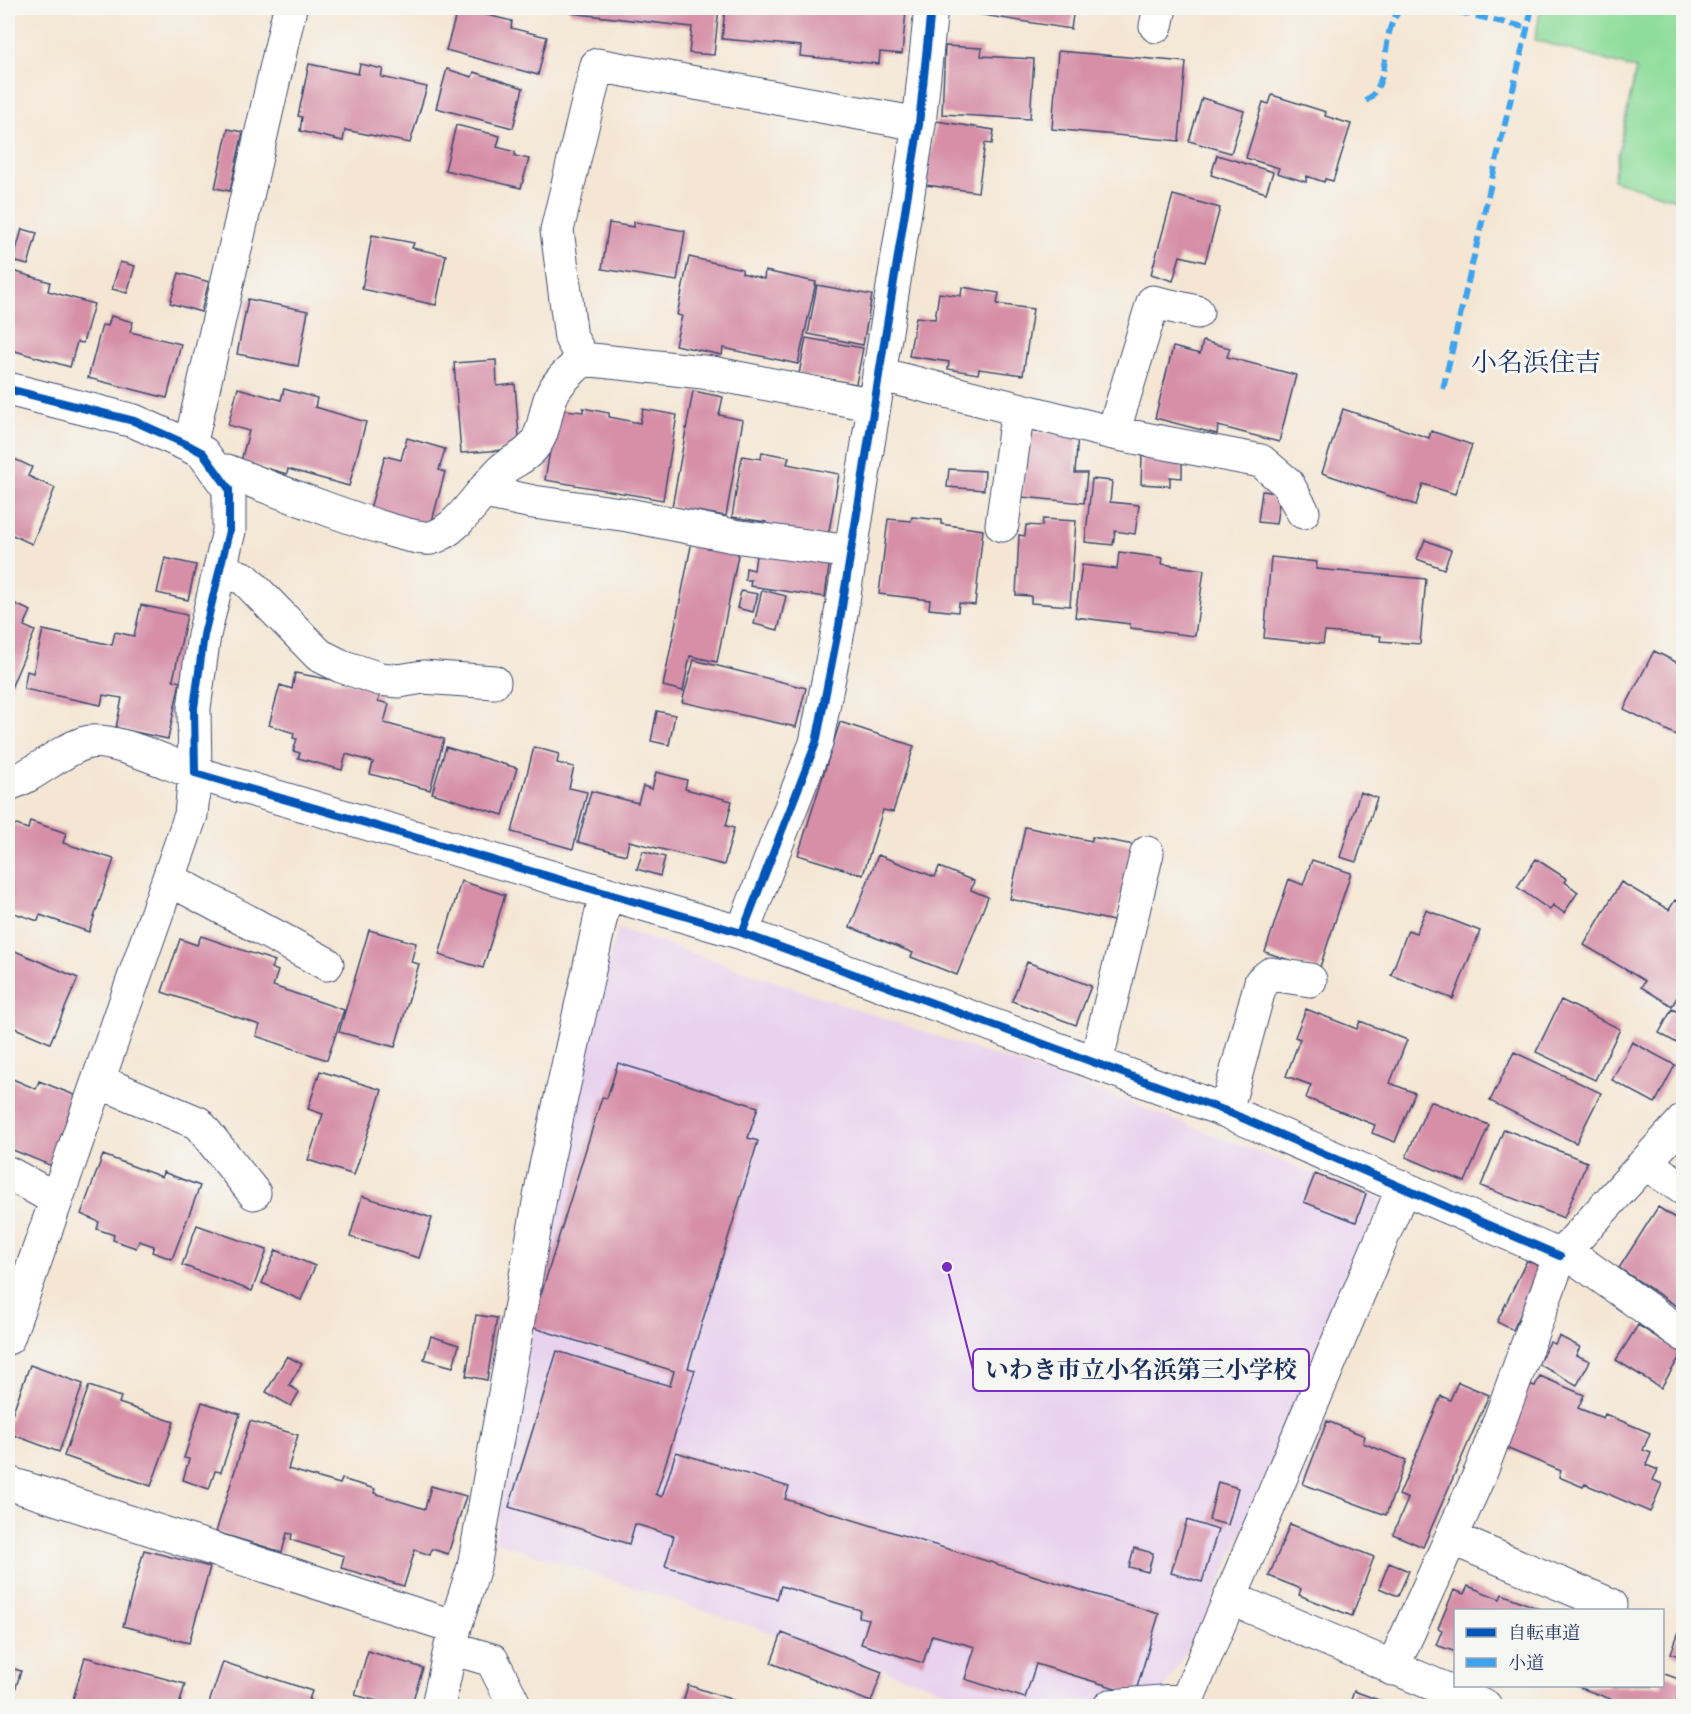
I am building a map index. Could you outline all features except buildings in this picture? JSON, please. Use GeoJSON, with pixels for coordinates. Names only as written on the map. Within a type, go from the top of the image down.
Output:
{"type":"FeatureCollection","features":[{"type":"Feature","properties":{"kind":"street"},"geometry":{"type":"LineString","coordinates":[[190,446],[290,8]]}},
{"type":"Feature","properties":{"kind":"street"},"geometry":{"type":"LineString","coordinates":[[742,933],[816,743],[851,552],[919,124],[931,8]]}},
{"type":"Feature","properties":{"kind":"street"},"geometry":{"type":"LineString","coordinates":[[583,359],[571,338],[557,230],[597,65],[919,124]]}},
{"type":"Feature","properties":{"kind":"street"},"geometry":{"type":"LineString","coordinates":[[1113,433],[1153,302],[1197,312]]}},
{"type":"Feature","properties":{"kind":"street"},"geometry":{"type":"LineString","coordinates":[[216,471],[227,471],[388,529],[429,538],[443,532],[485,492],[503,468],[533,448],[541,436],[551,397],[559,382],[583,359],[877,390],[1018,409],[1113,433],[1262,461],[1287,483],[1303,512]]}},
{"type":"Feature","properties":{"kind":"street"},"geometry":{"type":"LineString","coordinates":[[8,388],[134,421],[190,446],[203,453],[229,489],[229,531],[204,634],[194,708],[195,773],[191,815],[8,1338]]}},
{"type":"Feature","properties":{"kind":"street"},"geometry":{"type":"LineString","coordinates":[[1002,525],[1018,409]]}},
{"type":"Feature","properties":{"kind":"street"},"geometry":{"type":"LineString","coordinates":[[485,492],[533,502],[628,515],[724,535],[851,552]]}},
{"type":"Feature","properties":{"kind":"street"},"geometry":{"type":"LineString","coordinates":[[220,569],[245,579],[319,655],[341,666],[380,679],[399,681],[423,677],[494,682]]}},
{"type":"Feature","properties":{"kind":"street"},"geometry":{"type":"LineString","coordinates":[[8,783],[21,780],[39,767],[85,743],[103,741],[195,773],[742,933],[1226,1110],[1403,1188],[1563,1253],[1683,1335]]}},
{"type":"Feature","properties":{"kind":"street"},"geometry":{"type":"LineString","coordinates":[[1096,1063],[1147,853]]}},
{"type":"Feature","properties":{"kind":"street"},"geometry":{"type":"LineString","coordinates":[[169,879],[327,964]]}},
{"type":"Feature","properties":{"kind":"street"},"geometry":{"type":"LineString","coordinates":[[438,1707],[453,1637],[474,1567],[544,1175],[606,893]]}},
{"type":"Feature","properties":{"kind":"street"},"geometry":{"type":"LineString","coordinates":[[1226,1110],[1261,982],[1271,974],[1310,980]]}},
{"type":"Feature","properties":{"kind":"street"},"geometry":{"type":"LineString","coordinates":[[98,1082],[198,1123],[254,1193]]}},
{"type":"Feature","properties":{"kind":"street"},"geometry":{"type":"LineString","coordinates":[[1392,1669],[1482,1468],[1563,1253],[1683,1120]]}},
{"type":"Feature","properties":{"kind":"street"},"geometry":{"type":"LineString","coordinates":[[1645,1163],[1683,1189]]}},
{"type":"Feature","properties":{"kind":"street"},"geometry":{"type":"LineString","coordinates":[[8,1173],[56,1199]]}},
{"type":"Feature","properties":{"kind":"street"},"geometry":{"type":"LineString","coordinates":[[1110,1707],[1187,1700],[1403,1188]]}},
{"type":"Feature","properties":{"kind":"street"},"geometry":{"type":"LineString","coordinates":[[8,1483],[453,1637],[492,1660],[515,1707]]}},
{"type":"Feature","properties":{"kind":"street"},"geometry":{"type":"LineString","coordinates":[[1451,1538],[1611,1605]]}},
{"type":"Feature","properties":{"kind":"street"},"geometry":{"type":"LineString","coordinates":[[1230,1598],[1485,1707]]}},
{"type":"Feature","properties":{"kind":"shaded area"},"geometry":{"type":"Polygon","coordinates":[[[618,928],[1109,1095],[1381,1199],[1209,1610],[1164,1689],[1148,1698],[991,1706],[495,1541],[573,1097],[618,928]]]}},
{"type":"Feature","properties":{"kind":"green space"},"geometry":{"type":"Polygon","coordinates":[[[1541,8],[1683,8],[1683,202],[1613,180],[1636,69],[1535,40],[1541,8]]]}},
{"type":"Feature","properties":{"kind":"marked path"},"geometry":{"type":"LineString","coordinates":[[1366,101],[1375,92],[1380,81],[1390,29],[1394,18],[1402,8]]}},
{"type":"Feature","properties":{"kind":"marked path"},"geometry":{"type":"LineString","coordinates":[[1441,8],[1529,28]]}},
{"type":"Feature","properties":{"kind":"marked path"},"geometry":{"type":"LineString","coordinates":[[1443,389],[1532,8]]}},
{"type":"Feature","properties":{"kind":"cycle path"},"geometry":{"type":"LineString","coordinates":[[742,933],[816,743],[839,626],[919,124],[931,8]]}},
{"type":"Feature","properties":{"kind":"cycle path"},"geometry":{"type":"LineString","coordinates":[[8,389],[134,421],[190,446],[203,453],[229,489],[229,531],[204,635],[194,708],[195,773],[742,933],[1226,1111],[1560,1256]]}},
{"type":"Feature","properties":{"kind":"place","name":"いわき市立小名浜第三小学校"},"geometry":{"type":"Point","coordinates":[947,1267]}},
{"type":"Feature","properties":{"kind":"district","name":"小名浜住吉"},"geometry":{"type":"Point","coordinates":[1536,362]}}]}
